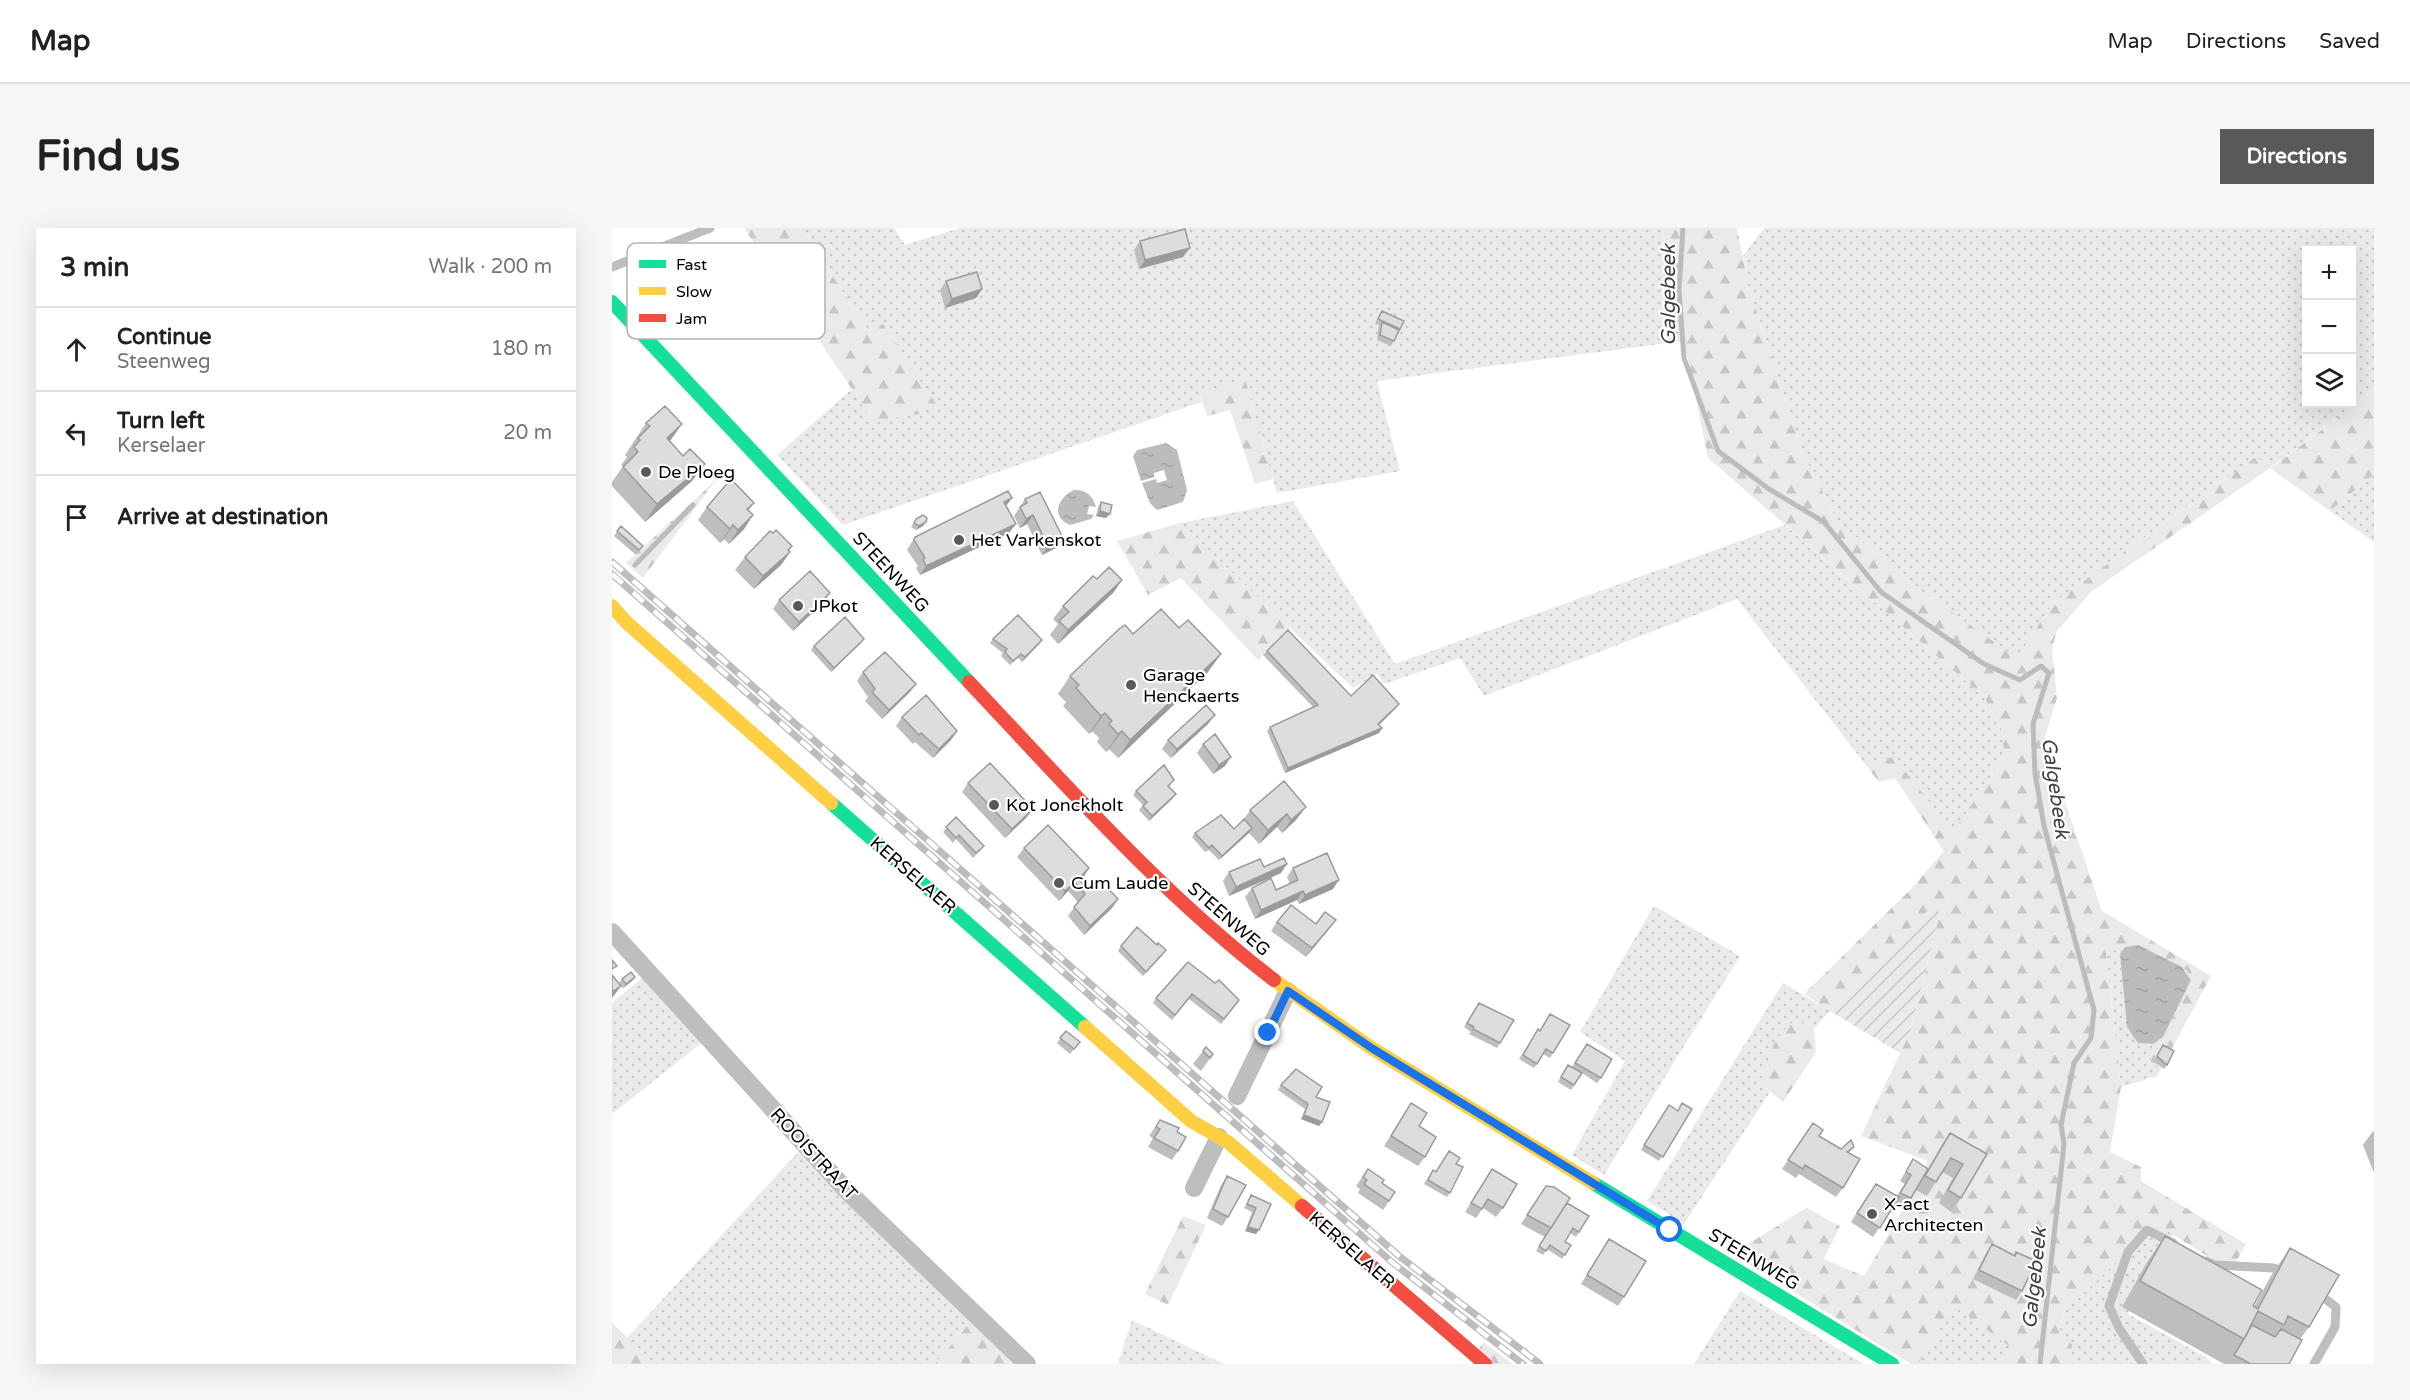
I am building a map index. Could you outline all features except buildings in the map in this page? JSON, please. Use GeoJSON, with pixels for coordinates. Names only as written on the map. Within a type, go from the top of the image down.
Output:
{"type":"FeatureCollection","features":[{"type":"Feature","properties":{"kind":"main road","name":"STEENWEG"},"geometry":{"type":"LineString","coordinates":[[615,312],[627,325]]}},
{"type":"Feature","properties":{"kind":"main road","name":"STEENWEG"},"geometry":{"type":"LineString","coordinates":[[641,339],[1135,858],[1230,946],[1288,991],[1373,1049],[1892,1364]]}},
{"type":"Feature","properties":{"kind":"main road","name":"KERSELAER"},"geometry":{"type":"LineString","coordinates":[[612,606],[626,622],[1191,1121],[1219,1137],[1485,1364]]}},
{"type":"Feature","properties":{"kind":"street","name":"ROOISTRAAT"},"geometry":{"type":"LineString","coordinates":[[612,932],[848,1192],[1027,1364]]}},
{"type":"Feature","properties":{"kind":"street"},"geometry":{"type":"LineString","coordinates":[[1237,1096],[1288,991]]}},
{"type":"Feature","properties":{"kind":"street"},"geometry":{"type":"LineString","coordinates":[[1194,1188],[1219,1137]]}},
{"type":"Feature","properties":{"kind":"lane"},"geometry":{"type":"LineString","coordinates":[[672,243],[710,228]]}},
{"type":"Feature","properties":{"kind":"lane"},"geometry":{"type":"LineString","coordinates":[[612,267],[627,261]]}},
{"type":"Feature","properties":{"kind":"lane"},"geometry":{"type":"LineString","coordinates":[[2143,1364],[2118,1328],[2109,1306],[2117,1279],[2128,1252],[2147,1230],[2183,1249]]}},
{"type":"Feature","properties":{"kind":"lane"},"geometry":{"type":"LineString","coordinates":[[2194,1254],[2215,1265],[2274,1268],[2336,1307],[2335,1327],[2314,1364]]}},
{"type":"Feature","properties":{"kind":"green space"},"geometry":{"type":"Polygon","coordinates":[[[744,228],[801,228],[811,243],[754,243],[744,228]]]}},
{"type":"Feature","properties":{"kind":"green space"},"geometry":{"type":"Polygon","coordinates":[[[801,228],[894,228],[905,245],[960,228],[1661,228],[1684,341],[1377,381],[1400,471],[1277,493],[1245,379],[1200,395],[1202,402],[843,525],[777,455],[852,389],[873,421],[883,325],[869,331],[825,264],[825,243],[811,243],[801,228]]]}},
{"type":"Feature","properties":{"kind":"green space"},"geometry":{"type":"Polygon","coordinates":[[[1661,228],[1737,228],[1748,284],[1802,452],[1837,521],[1916,587],[2017,658],[2053,603],[2256,457],[2271,468],[2350,408],[2356,408],[2356,404],[2374,390],[2374,474],[2330,511],[2270,468],[2091,592],[2057,631],[2052,648],[2057,698],[2044,740],[2102,911],[2211,976],[2162,1067],[2151,1062],[2153,1044],[2163,1037],[2191,980],[2186,970],[2120,954],[2105,944],[2121,1087],[2110,1152],[2141,1167],[2141,1181],[2246,1244],[2231,1271],[2156,1224],[2064,1312],[2058,1338],[2072,1344],[2071,1364],[1997,1364],[2013,1349],[1954,1306],[1918,1364],[1911,1364],[1732,1254],[1806,1208],[1840,1226],[1824,1259],[1864,1276],[1915,1189],[1928,1161],[1861,1136],[1910,1032],[1940,913],[1932,907],[1830,1011],[1804,994],[1912,888],[1944,851],[1895,778],[1879,782],[1865,764],[1894,757],[1953,832],[2004,757],[2002,730],[1984,697],[1708,458],[1661,228]]]}},
{"type":"Feature","properties":{"kind":"green space"},"geometry":{"type":"Polygon","coordinates":[[[1764,228],[2374,228],[2374,390],[2356,404],[2356,246],[2302,246],[2302,408],[2350,408],[2270,468],[2256,457],[2053,603],[2017,659],[1916,587],[1837,521],[1802,452],[1748,284],[1743,256],[1764,228]]]}},
{"type":"Feature","properties":{"kind":"green space"},"geometry":{"type":"Polygon","coordinates":[[[825,264],[869,331],[883,324],[936,404],[919,414],[873,421],[818,339],[825,339],[825,264]]]}},
{"type":"Feature","properties":{"kind":"green space"},"geometry":{"type":"Polygon","coordinates":[[[1245,378],[1273,479],[1255,484],[1230,410],[1207,416],[1200,395],[1245,378]]]}},
{"type":"Feature","properties":{"kind":"green space"},"geometry":{"type":"Polygon","coordinates":[[[2374,474],[2374,542],[2330,511],[2374,474]]]}},
{"type":"Feature","properties":{"kind":"green space"},"geometry":{"type":"Polygon","coordinates":[[[717,479],[643,578],[626,563],[717,479]]]}},
{"type":"Feature","properties":{"kind":"green space"},"geometry":{"type":"Polygon","coordinates":[[[1293,501],[1395,664],[1785,525],[1984,697],[2002,730],[2004,757],[1953,833],[1894,758],[1865,764],[1737,599],[1484,696],[1460,658],[1384,684],[1377,674],[1353,688],[1180,523],[1293,501]]]}},
{"type":"Feature","properties":{"kind":"green space"},"geometry":{"type":"Polygon","coordinates":[[[1180,523],[1290,628],[1258,660],[1181,578],[1148,595],[1117,541],[1180,523]]]}},
{"type":"Feature","properties":{"kind":"green space"},"geometry":{"type":"Polygon","coordinates":[[[1654,906],[1740,956],[1604,1175],[1572,1155],[1625,1061],[1580,1032],[1654,906]]]}},
{"type":"Feature","properties":{"kind":"green space"},"geometry":{"type":"Polygon","coordinates":[[[1932,906],[1940,913],[1910,1032],[1900,1053],[1830,1011],[1932,906]]]}},
{"type":"Feature","properties":{"kind":"green space"},"geometry":{"type":"Polygon","coordinates":[[[2105,943],[2120,954],[2126,1017],[2147,1045],[2153,1044],[2151,1062],[2162,1067],[2157,1076],[2121,1087],[2105,943]]]}},
{"type":"Feature","properties":{"kind":"green space"},"geometry":{"type":"Polygon","coordinates":[[[642,978],[703,1042],[612,1114],[612,1003],[642,978]]]}},
{"type":"Feature","properties":{"kind":"green space"},"geometry":{"type":"Polygon","coordinates":[[[1783,983],[1830,1011],[1814,1029],[1807,1023],[1762,1085],[1770,1092],[1684,1224],[1647,1201],[1783,983]]]}},
{"type":"Feature","properties":{"kind":"green space"},"geometry":{"type":"Polygon","coordinates":[[[1791,1023],[1807,1023],[1814,1029],[1816,1052],[1783,1102],[1762,1085],[1771,1051],[1779,1036],[1791,1023]]]}},
{"type":"Feature","properties":{"kind":"green space"},"geometry":{"type":"Polygon","coordinates":[[[799,1151],[877,1230],[973,1319],[935,1364],[655,1364],[627,1338],[799,1151]]]}},
{"type":"Feature","properties":{"kind":"green space"},"geometry":{"type":"Polygon","coordinates":[[[1183,1216],[1206,1225],[1168,1305],[1145,1294],[1183,1216]]]}},
{"type":"Feature","properties":{"kind":"green space"},"geometry":{"type":"Polygon","coordinates":[[[2156,1224],[2174,1233],[2128,1314],[2206,1357],[2213,1364],[2071,1364],[2072,1344],[2058,1338],[2064,1312],[2156,1224]]]}},
{"type":"Feature","properties":{"kind":"green space"},"geometry":{"type":"Polygon","coordinates":[[[1740,1291],[1864,1364],[1694,1364],[1740,1291]]]}},
{"type":"Feature","properties":{"kind":"green space"},"geometry":{"type":"Polygon","coordinates":[[[1954,1305],[2013,1349],[1997,1364],[1918,1364],[1954,1305]]]}},
{"type":"Feature","properties":{"kind":"green space"},"geometry":{"type":"Polygon","coordinates":[[[973,1319],[1027,1364],[935,1364],[973,1319]]]}},
{"type":"Feature","properties":{"kind":"green space"},"geometry":{"type":"Polygon","coordinates":[[[1132,1320],[1224,1364],[1118,1364],[1132,1320]]]}},
{"type":"Feature","properties":{"kind":"green space"},"geometry":{"type":"Polygon","coordinates":[[[612,1323],[655,1364],[612,1364],[612,1323]]]}},
{"type":"Feature","properties":{"kind":"green space"},"geometry":{"type":"Polygon","coordinates":[[[1483,1342],[1513,1364],[1491,1364],[1477,1352],[1483,1342]]]}},
{"type":"Feature","properties":{"kind":"water"},"geometry":{"type":"Polygon","coordinates":[[[1166,443],[1177,450],[1187,490],[1183,502],[1157,510],[1150,503],[1142,483],[1156,479],[1157,483],[1167,480],[1164,470],[1154,473],[1154,477],[1141,481],[1133,456],[1137,450],[1166,443]]]}},
{"type":"Feature","properties":{"kind":"water"},"geometry":{"type":"Polygon","coordinates":[[[1074,490],[1088,494],[1096,507],[1089,506],[1087,514],[1094,515],[1091,519],[1070,525],[1060,517],[1058,507],[1064,497],[1074,490]]]}},
{"type":"Feature","properties":{"kind":"water"},"geometry":{"type":"Polygon","coordinates":[[[2138,945],[2182,967],[2191,980],[2163,1037],[2153,1044],[2138,1043],[2127,1027],[2120,954],[2125,947],[2138,945]]]}},
{"type":"Feature","properties":{"kind":"waterway","name":"Galgebeek"},"geometry":{"type":"LineString","coordinates":[[1683,228],[1679,291],[1684,358],[1718,451],[1769,489],[1824,522],[1881,592],[1984,664],[2020,680],[2041,666],[2049,673],[2033,724],[2035,773],[2044,826],[2094,1010],[2091,1038],[2074,1063],[2061,1125],[2064,1144],[2040,1364]]}},
{"type":"Feature","properties":{"kind":"waterway"},"geometry":{"type":"LineString","coordinates":[[635,565],[693,505]]}},
{"type":"Feature","properties":{"kind":"railway"},"geometry":{"type":"LineString","coordinates":[[612,562],[1399,1256],[1540,1364]]}},
{"type":"Feature","properties":{"kind":"railway"},"geometry":{"type":"LineString","coordinates":[[612,574],[1393,1263],[1523,1364]]}},
{"type":"Feature","properties":{"kind":"traffic: fast"},"geometry":{"type":"LineString","coordinates":[[612,302],[627,318]]}},
{"type":"Feature","properties":{"kind":"traffic: fast"},"geometry":{"type":"LineString","coordinates":[[647,339],[969,682]]}},
{"type":"Feature","properties":{"kind":"traffic: fast"},"geometry":{"type":"LineString","coordinates":[[831,803],[1085,1027]]}},
{"type":"Feature","properties":{"kind":"traffic: fast"},"geometry":{"type":"LineString","coordinates":[[1593,1183],[1892,1364]]}},
{"type":"Feature","properties":{"kind":"traffic: slow"},"geometry":{"type":"LineString","coordinates":[[612,606],[626,622],[831,803]]}},
{"type":"Feature","properties":{"kind":"traffic: slow"},"geometry":{"type":"LineString","coordinates":[[1274,980],[1373,1049],[1593,1183]]}},
{"type":"Feature","properties":{"kind":"traffic: slow"},"geometry":{"type":"LineString","coordinates":[[1085,1027],[1191,1121],[1228,1142],[1302,1206]]}},
{"type":"Feature","properties":{"kind":"traffic: jam"},"geometry":{"type":"LineString","coordinates":[[969,682],[1154,875],[1192,911],[1274,980]]}},
{"type":"Feature","properties":{"kind":"traffic: jam"},"geometry":{"type":"LineString","coordinates":[[1302,1206],[1485,1364]]}},
{"type":"Feature","properties":{"kind":"place","name":"De Ploeg"},"geometry":{"type":"Point","coordinates":[646,472]}},
{"type":"Feature","properties":{"kind":"place","name":"Het Varkenskot"},"geometry":{"type":"Point","coordinates":[959,540]}},
{"type":"Feature","properties":{"kind":"place","name":"JPkot"},"geometry":{"type":"Point","coordinates":[798,606]}},
{"type":"Feature","properties":{"kind":"place","name":"Garage Henckaerts"},"geometry":{"type":"Point","coordinates":[1131,685]}},
{"type":"Feature","properties":{"kind":"place","name":"Kot Jonckholt"},"geometry":{"type":"Point","coordinates":[994,805]}},
{"type":"Feature","properties":{"kind":"place","name":"Cum Laude"},"geometry":{"type":"Point","coordinates":[1059,883]}},
{"type":"Feature","properties":{"kind":"place","name":"X-act Architecten"},"geometry":{"type":"Point","coordinates":[1872,1214]}},
{"type":"Feature","properties":{"kind":"route"},"geometry":{"type":"LineString","coordinates":[[1268,1033],[1288,991],[1373,1049],[1670,1230]]}}]}
